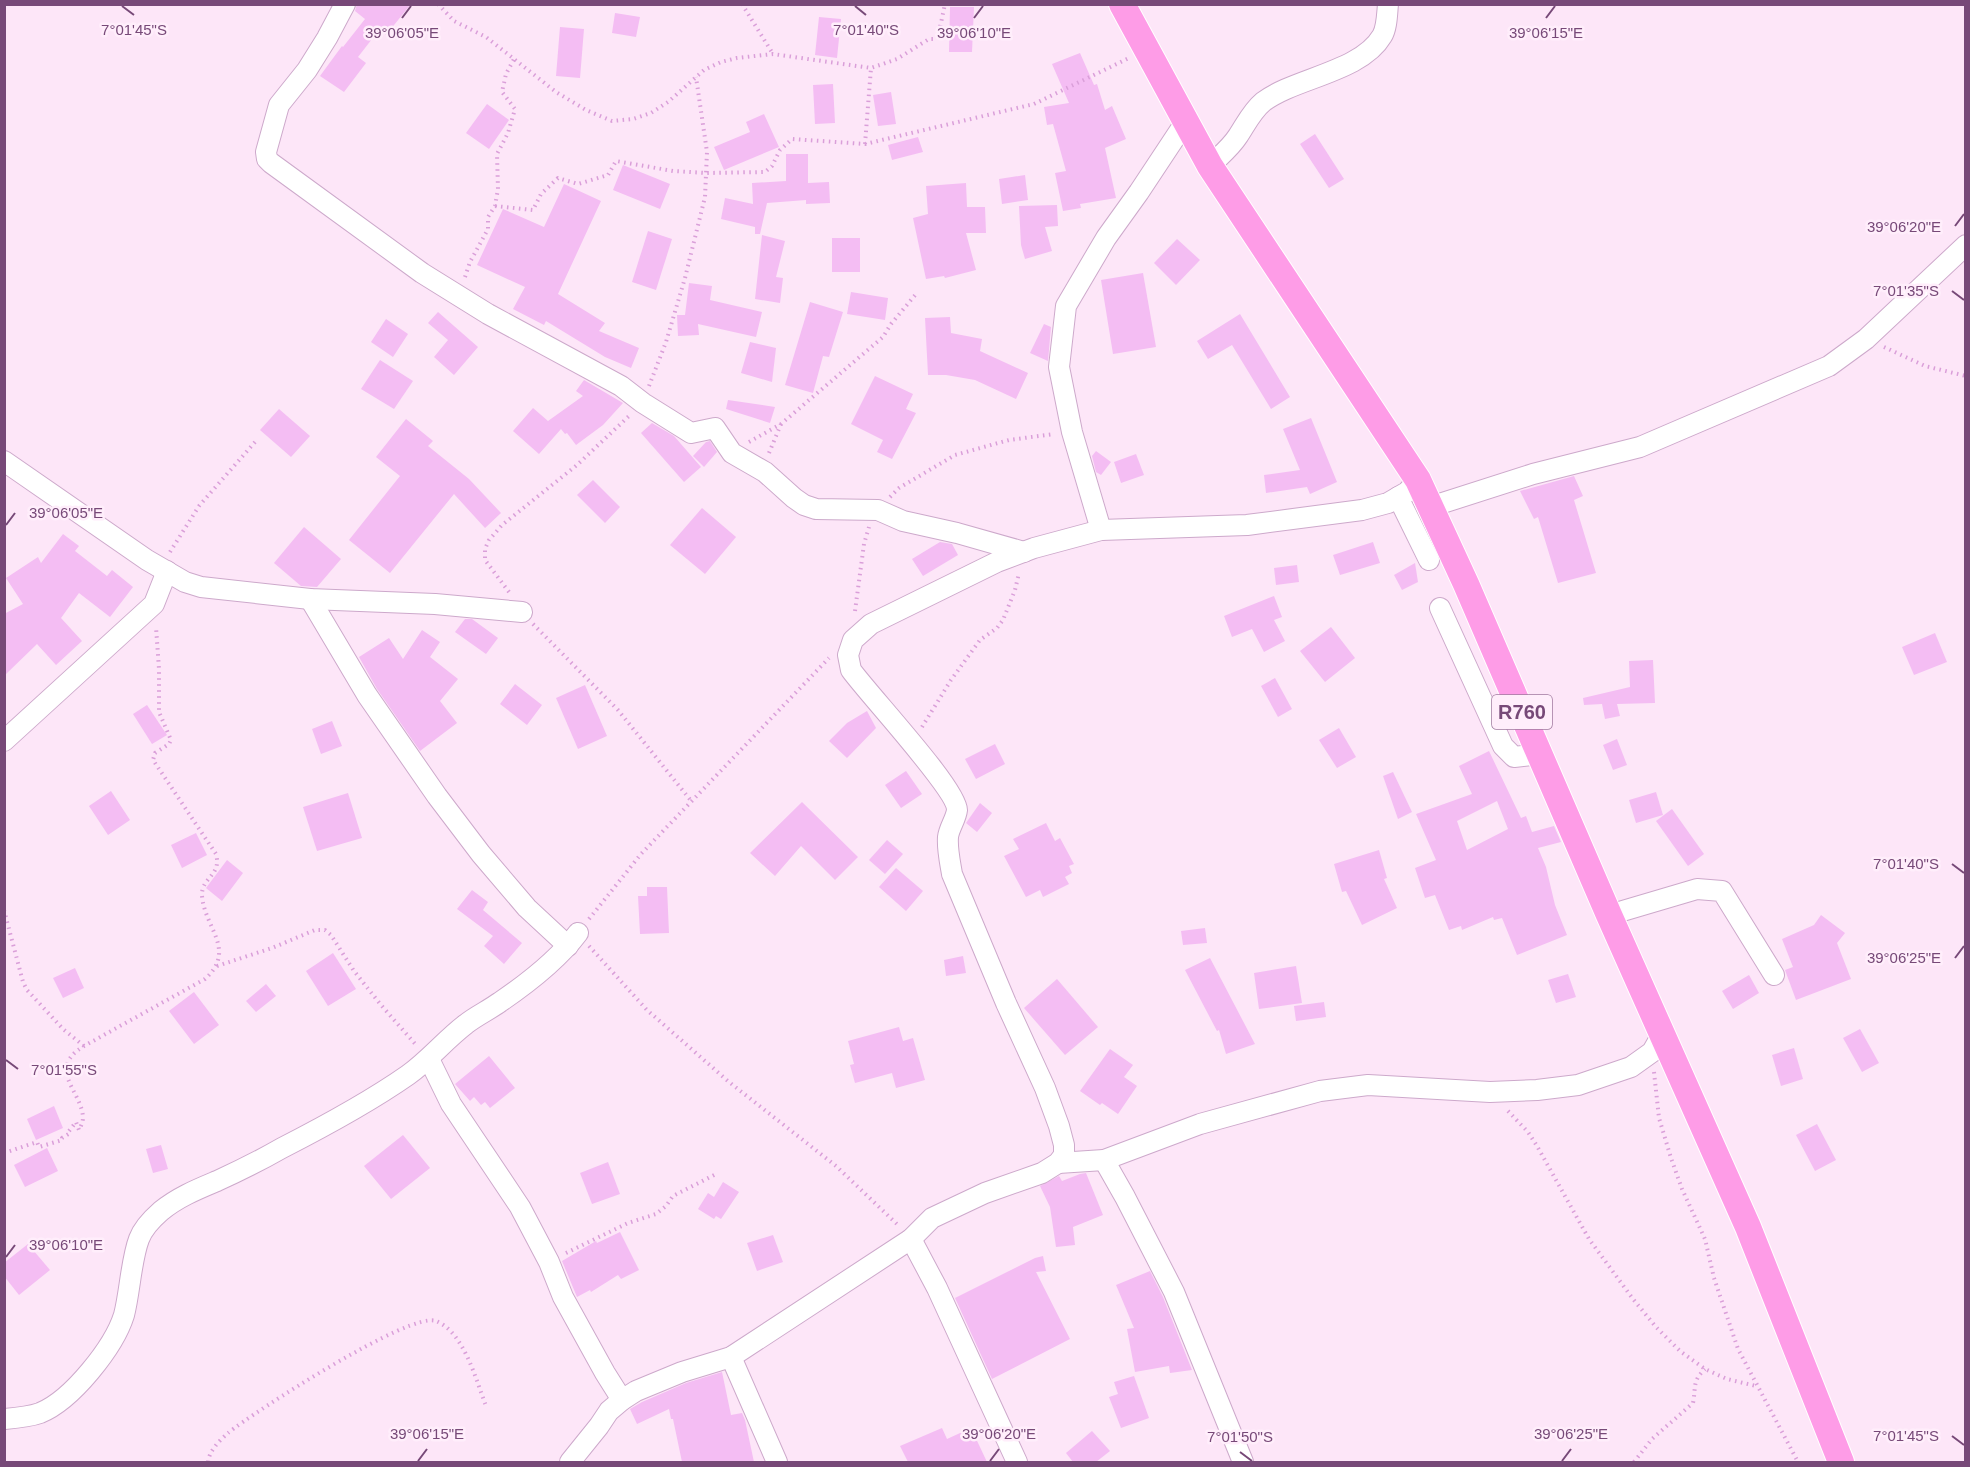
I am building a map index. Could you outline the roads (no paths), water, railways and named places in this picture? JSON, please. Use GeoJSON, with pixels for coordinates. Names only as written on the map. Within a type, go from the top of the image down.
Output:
{"type":"FeatureCollection","features":[{"type":"Feature","properties":{"kind":"main road","name":"R760"},"geometry":{"type":"LineString","coordinates":[[1122,4],[1210,166],[1418,480],[1748,1227],[1841,1462]]}},
{"type":"Feature","properties":{"kind":"street"},"geometry":{"type":"LineString","coordinates":[[345,4],[307,70],[279,105],[266,152],[267,159],[382,246],[488,314],[621,386],[643,403],[691,433],[715,428],[732,453],[765,472],[804,505],[816,509],[878,510],[903,521],[1024,552]]}},
{"type":"Feature","properties":{"kind":"street"},"geometry":{"type":"LineString","coordinates":[[1210,166],[1237,138],[1249,117],[1261,104],[1274,95],[1355,60],[1375,45],[1383,34],[1388,4]]}},
{"type":"Feature","properties":{"kind":"street"},"geometry":{"type":"LineString","coordinates":[[1101,530],[1072,432],[1059,367],[1066,306],[1106,238],[1186,122]]}},
{"type":"Feature","properties":{"kind":"street"},"geometry":{"type":"LineString","coordinates":[[1430,507],[1533,474],[1640,447],[1829,366],[1866,339],[1965,245]]}},
{"type":"Feature","properties":{"kind":"street"},"geometry":{"type":"LineString","coordinates":[[4,461],[147,560],[185,582],[201,587],[310,599],[435,604],[522,612]]}},
{"type":"Feature","properties":{"kind":"street"},"geometry":{"type":"LineString","coordinates":[[570,1462],[609,1411],[636,1391],[682,1372],[731,1358],[911,1239],[932,1218],[985,1193],[1042,1173],[1058,1163],[1064,1155],[1059,1126],[1045,1088],[952,874],[948,856],[948,836],[957,810],[952,795],[851,670],[848,656],[853,640],[871,624],[997,562],[1101,530],[1247,525],[1362,510],[1388,503],[1407,492],[1418,480]]}},
{"type":"Feature","properties":{"kind":"street"},"geometry":{"type":"LineString","coordinates":[[1398,497],[1429,560]]}},
{"type":"Feature","properties":{"kind":"street"},"geometry":{"type":"LineString","coordinates":[[4,741],[154,604],[167,572]]}},
{"type":"Feature","properties":{"kind":"street"},"geometry":{"type":"LineString","coordinates":[[4,1419],[41,1413],[64,1398],[84,1379],[115,1337],[123,1317],[139,1239],[162,1210],[198,1188],[252,1164],[371,1099],[429,1059],[466,1024],[545,968],[573,940],[527,908],[436,796],[367,695],[310,599]]}},
{"type":"Feature","properties":{"kind":"street"},"geometry":{"type":"LineString","coordinates":[[1440,608],[1503,746],[1514,758],[1540,754]]}},
{"type":"Feature","properties":{"kind":"street"},"geometry":{"type":"LineString","coordinates":[[1609,915],[1697,889],[1722,891],[1774,975]]}},
{"type":"Feature","properties":{"kind":"street"},"geometry":{"type":"LineString","coordinates":[[1058,1163],[1104,1160],[1200,1124],[1320,1091],[1368,1085],[1490,1092],[1537,1090],[1578,1084],[1631,1067],[1653,1052],[1660,1038],[1655,1017]]}},
{"type":"Feature","properties":{"kind":"street"},"geometry":{"type":"LineString","coordinates":[[429,1059],[451,1104],[520,1207],[549,1262],[563,1297],[622,1400]]}},
{"type":"Feature","properties":{"kind":"street"},"geometry":{"type":"LineString","coordinates":[[1104,1160],[1174,1292],[1243,1462]]}},
{"type":"Feature","properties":{"kind":"street"},"geometry":{"type":"LineString","coordinates":[[911,1239],[924,1260],[1017,1462]]}},
{"type":"Feature","properties":{"kind":"street"},"geometry":{"type":"LineString","coordinates":[[731,1358],[777,1462]]}}]}
